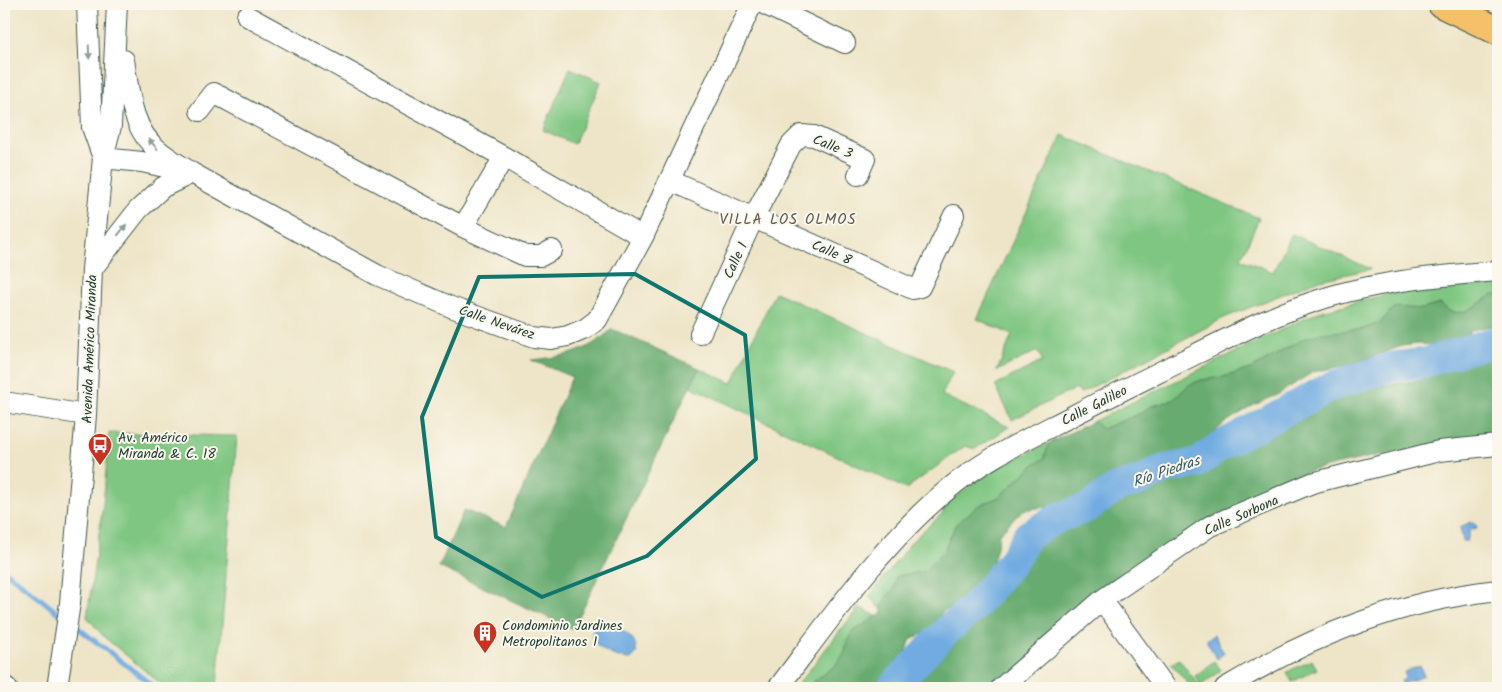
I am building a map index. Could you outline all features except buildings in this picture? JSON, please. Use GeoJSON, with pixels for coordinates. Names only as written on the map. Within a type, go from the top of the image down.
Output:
{"type":"FeatureCollection","features":[{"type":"Feature","properties":{"kind":"highway"},"geometry":{"type":"LineString","coordinates":[[1442,4],[1498,31]]}},
{"type":"Feature","properties":{"kind":"street","name":"Avenida Américo Miranda"},"geometry":{"type":"LineString","coordinates":[[87,4],[92,127],[104,158]]}},
{"type":"Feature","properties":{"kind":"street","name":"Calle Nevárez"},"geometry":{"type":"LineString","coordinates":[[104,158],[142,162],[192,173],[376,275],[534,337],[551,339],[568,336],[585,329],[597,320],[643,237],[752,4]]}},
{"type":"Feature","properties":{"kind":"street"},"geometry":{"type":"LineString","coordinates":[[764,4],[845,43]]}},
{"type":"Feature","properties":{"kind":"street","name":"Avenida Américo Miranda"},"geometry":{"type":"LineString","coordinates":[[57,688],[70,603],[86,416],[92,269],[104,158],[111,126],[117,11]]}},
{"type":"Feature","properties":{"kind":"street"},"geometry":{"type":"LineString","coordinates":[[117,11],[129,96],[140,127],[155,148],[192,173]]}},
{"type":"Feature","properties":{"kind":"street"},"geometry":{"type":"LineString","coordinates":[[247,16],[504,157],[643,237]]}},
{"type":"Feature","properties":{"kind":"street"},"geometry":{"type":"LineString","coordinates":[[200,111],[214,93],[463,227],[526,256],[541,256],[552,250]]}},
{"type":"Feature","properties":{"kind":"street","name":"Calle 3"},"geometry":{"type":"LineString","coordinates":[[801,135],[814,136],[862,167]]}},
{"type":"Feature","properties":{"kind":"street","name":"Calle 1"},"geometry":{"type":"LineString","coordinates":[[700,334],[754,217],[791,145],[801,135]]}},
{"type":"Feature","properties":{"kind":"street"},"geometry":{"type":"LineString","coordinates":[[463,227],[504,157]]}},
{"type":"Feature","properties":{"kind":"street"},"geometry":{"type":"LineString","coordinates":[[92,269],[138,210],[163,187],[192,173]]}},
{"type":"Feature","properties":{"kind":"street","name":"Calle 8"},"geometry":{"type":"LineString","coordinates":[[670,181],[917,290],[954,215]]}},
{"type":"Feature","properties":{"kind":"street","name":"Calle Galileo"},"geometry":{"type":"LineString","coordinates":[[778,688],[832,617],[909,524],[944,492],[981,464],[1098,402],[1265,320],[1308,303],[1355,290],[1432,276],[1498,271]]}},
{"type":"Feature","properties":{"kind":"street"},"geometry":{"type":"LineString","coordinates":[[4,402],[86,416]]}},
{"type":"Feature","properties":{"kind":"street","name":"Calle Sorbona"},"geometry":{"type":"LineString","coordinates":[[1000,688],[1102,600],[1210,526],[1312,483],[1439,451],[1498,445]]}},
{"type":"Feature","properties":{"kind":"street"},"geometry":{"type":"LineString","coordinates":[[1226,688],[1279,657],[1336,630],[1405,607],[1471,593],[1498,590]]}},
{"type":"Feature","properties":{"kind":"street"},"geometry":{"type":"LineString","coordinates":[[1102,600],[1166,688]]}},
{"type":"Feature","properties":{"kind":"highlighted area"},"geometry":{"type":"Polygon","coordinates":[[[635,274],[745,335],[756,459],[647,556],[542,597],[436,537],[422,417],[479,277],[635,274]]]}},
{"type":"Feature","properties":{"kind":"green space"},"geometry":{"type":"Polygon","coordinates":[[[570,68],[601,82],[574,144],[543,130],[570,68]]]}},
{"type":"Feature","properties":{"kind":"green space"},"geometry":{"type":"Polygon","coordinates":[[[1062,135],[1259,218],[1241,259],[1273,272],[1292,234],[1371,269],[1315,281],[1224,318],[1081,393],[1075,389],[1012,420],[995,385],[1043,361],[1037,351],[997,371],[1012,335],[977,319],[1062,135]]]}},
{"type":"Feature","properties":{"kind":"green space"},"geometry":{"type":"Polygon","coordinates":[[[1498,284],[1498,295],[1486,299],[1469,310],[1463,312],[1450,311],[1440,304],[1423,309],[1394,307],[1380,323],[1363,329],[1305,338],[1253,368],[1223,377],[1201,380],[1189,385],[1173,400],[1149,407],[1139,414],[1102,429],[1094,421],[1318,312],[1403,290],[1498,284]]]}},
{"type":"Feature","properties":{"kind":"green space"},"geometry":{"type":"Polygon","coordinates":[[[775,292],[953,372],[942,395],[1009,427],[975,449],[965,446],[906,489],[690,386],[699,368],[732,383],[775,292]]]}},
{"type":"Feature","properties":{"kind":"green space"},"geometry":{"type":"Polygon","coordinates":[[[1492,295],[1498,295],[1498,324],[1472,330],[1460,342],[1447,346],[1418,344],[1402,346],[1352,364],[1313,372],[1277,395],[1254,405],[1226,422],[1210,436],[1211,445],[1201,453],[1189,457],[1162,456],[1116,477],[1069,504],[1023,510],[999,534],[990,568],[976,593],[968,600],[942,612],[935,628],[911,639],[895,669],[885,678],[874,683],[848,688],[814,688],[814,681],[834,667],[844,654],[852,632],[881,614],[884,600],[895,588],[896,576],[923,572],[944,551],[956,524],[978,506],[999,497],[1036,463],[1044,459],[1049,443],[1094,421],[1102,429],[1139,414],[1149,407],[1173,400],[1189,385],[1201,380],[1223,377],[1253,368],[1305,338],[1321,333],[1363,329],[1380,323],[1394,307],[1423,309],[1440,304],[1449,311],[1461,312],[1472,309],[1492,295]]]}},
{"type":"Feature","properties":{"kind":"green space"},"geometry":{"type":"Polygon","coordinates":[[[612,329],[699,368],[573,629],[439,567],[464,510],[506,527],[572,377],[531,360],[565,355],[584,349],[612,329]]]}},
{"type":"Feature","properties":{"kind":"green space"},"geometry":{"type":"Polygon","coordinates":[[[1498,352],[1498,453],[1488,457],[1457,443],[1375,456],[1309,471],[1247,499],[1241,518],[1222,515],[995,688],[884,688],[909,677],[940,645],[984,609],[993,589],[1008,584],[1019,574],[1035,548],[1060,523],[1086,515],[1113,499],[1118,493],[1139,492],[1170,477],[1201,468],[1200,458],[1213,449],[1227,452],[1240,447],[1285,426],[1295,416],[1358,389],[1421,380],[1436,370],[1498,352]]]}},
{"type":"Feature","properties":{"kind":"green space"},"geometry":{"type":"Polygon","coordinates":[[[109,433],[237,436],[217,688],[166,688],[105,638],[87,617],[103,505],[109,433]]]}},
{"type":"Feature","properties":{"kind":"green space"},"geometry":{"type":"Polygon","coordinates":[[[1049,443],[1044,459],[1036,463],[999,497],[978,506],[956,524],[944,551],[923,572],[896,576],[895,588],[884,600],[881,609],[869,597],[913,540],[944,512],[943,507],[946,504],[996,468],[1049,443]]]}},
{"type":"Feature","properties":{"kind":"green space"},"geometry":{"type":"Polygon","coordinates":[[[859,607],[878,617],[847,642],[844,654],[834,667],[814,681],[814,688],[795,688],[859,607]]]}},
{"type":"Feature","properties":{"kind":"green space"},"geometry":{"type":"Polygon","coordinates":[[[1179,659],[1198,684],[1200,683],[1195,676],[1214,661],[1221,670],[1198,688],[1192,688],[1171,664],[1179,659]]]}},
{"type":"Feature","properties":{"kind":"green space"},"geometry":{"type":"Polygon","coordinates":[[[1312,660],[1317,669],[1292,682],[1287,672],[1312,660]]]}},
{"type":"Feature","properties":{"kind":"water"},"geometry":{"type":"Polygon","coordinates":[[[1471,522],[1476,523],[1477,528],[1470,530],[1467,541],[1463,541],[1460,527],[1471,522]]]}},
{"type":"Feature","properties":{"kind":"water"},"geometry":{"type":"Polygon","coordinates":[[[601,624],[614,627],[626,633],[634,641],[636,654],[631,659],[615,656],[599,647],[592,635],[594,629],[601,624]]]}},
{"type":"Feature","properties":{"kind":"water"},"geometry":{"type":"Polygon","coordinates":[[[1214,635],[1224,653],[1217,659],[1206,640],[1214,635]]]}},
{"type":"Feature","properties":{"kind":"water"},"geometry":{"type":"Polygon","coordinates":[[[1420,666],[1424,676],[1402,684],[1401,681],[1406,678],[1404,672],[1420,666]]]}},
{"type":"Feature","properties":{"kind":"waterway","name":"Río Piedras"},"geometry":{"type":"LineString","coordinates":[[892,688],[947,630],[974,607],[1011,563],[1028,535],[1060,517],[1087,508],[1116,488],[1142,480],[1164,469],[1198,463],[1220,446],[1332,386],[1391,367],[1424,363],[1498,340]]}},
{"type":"Feature","properties":{"kind":"waterway"},"geometry":{"type":"LineString","coordinates":[[4,570],[62,616]]}},
{"type":"Feature","properties":{"kind":"waterway"},"geometry":{"type":"LineString","coordinates":[[73,624],[156,688]]}},
{"type":"Feature","properties":{"kind":"place","name":"Av. Américo Miranda & C. 18"},"geometry":{"type":"Point","coordinates":[100,466]}},
{"type":"Feature","properties":{"kind":"place","name":"Condominio Jardines Metropolitanos 1"},"geometry":{"type":"Point","coordinates":[485,654]}},
{"type":"Feature","properties":{"kind":"district","name":"VILLA LOS OLMOS"},"geometry":{"type":"Point","coordinates":[788,219]}}]}
